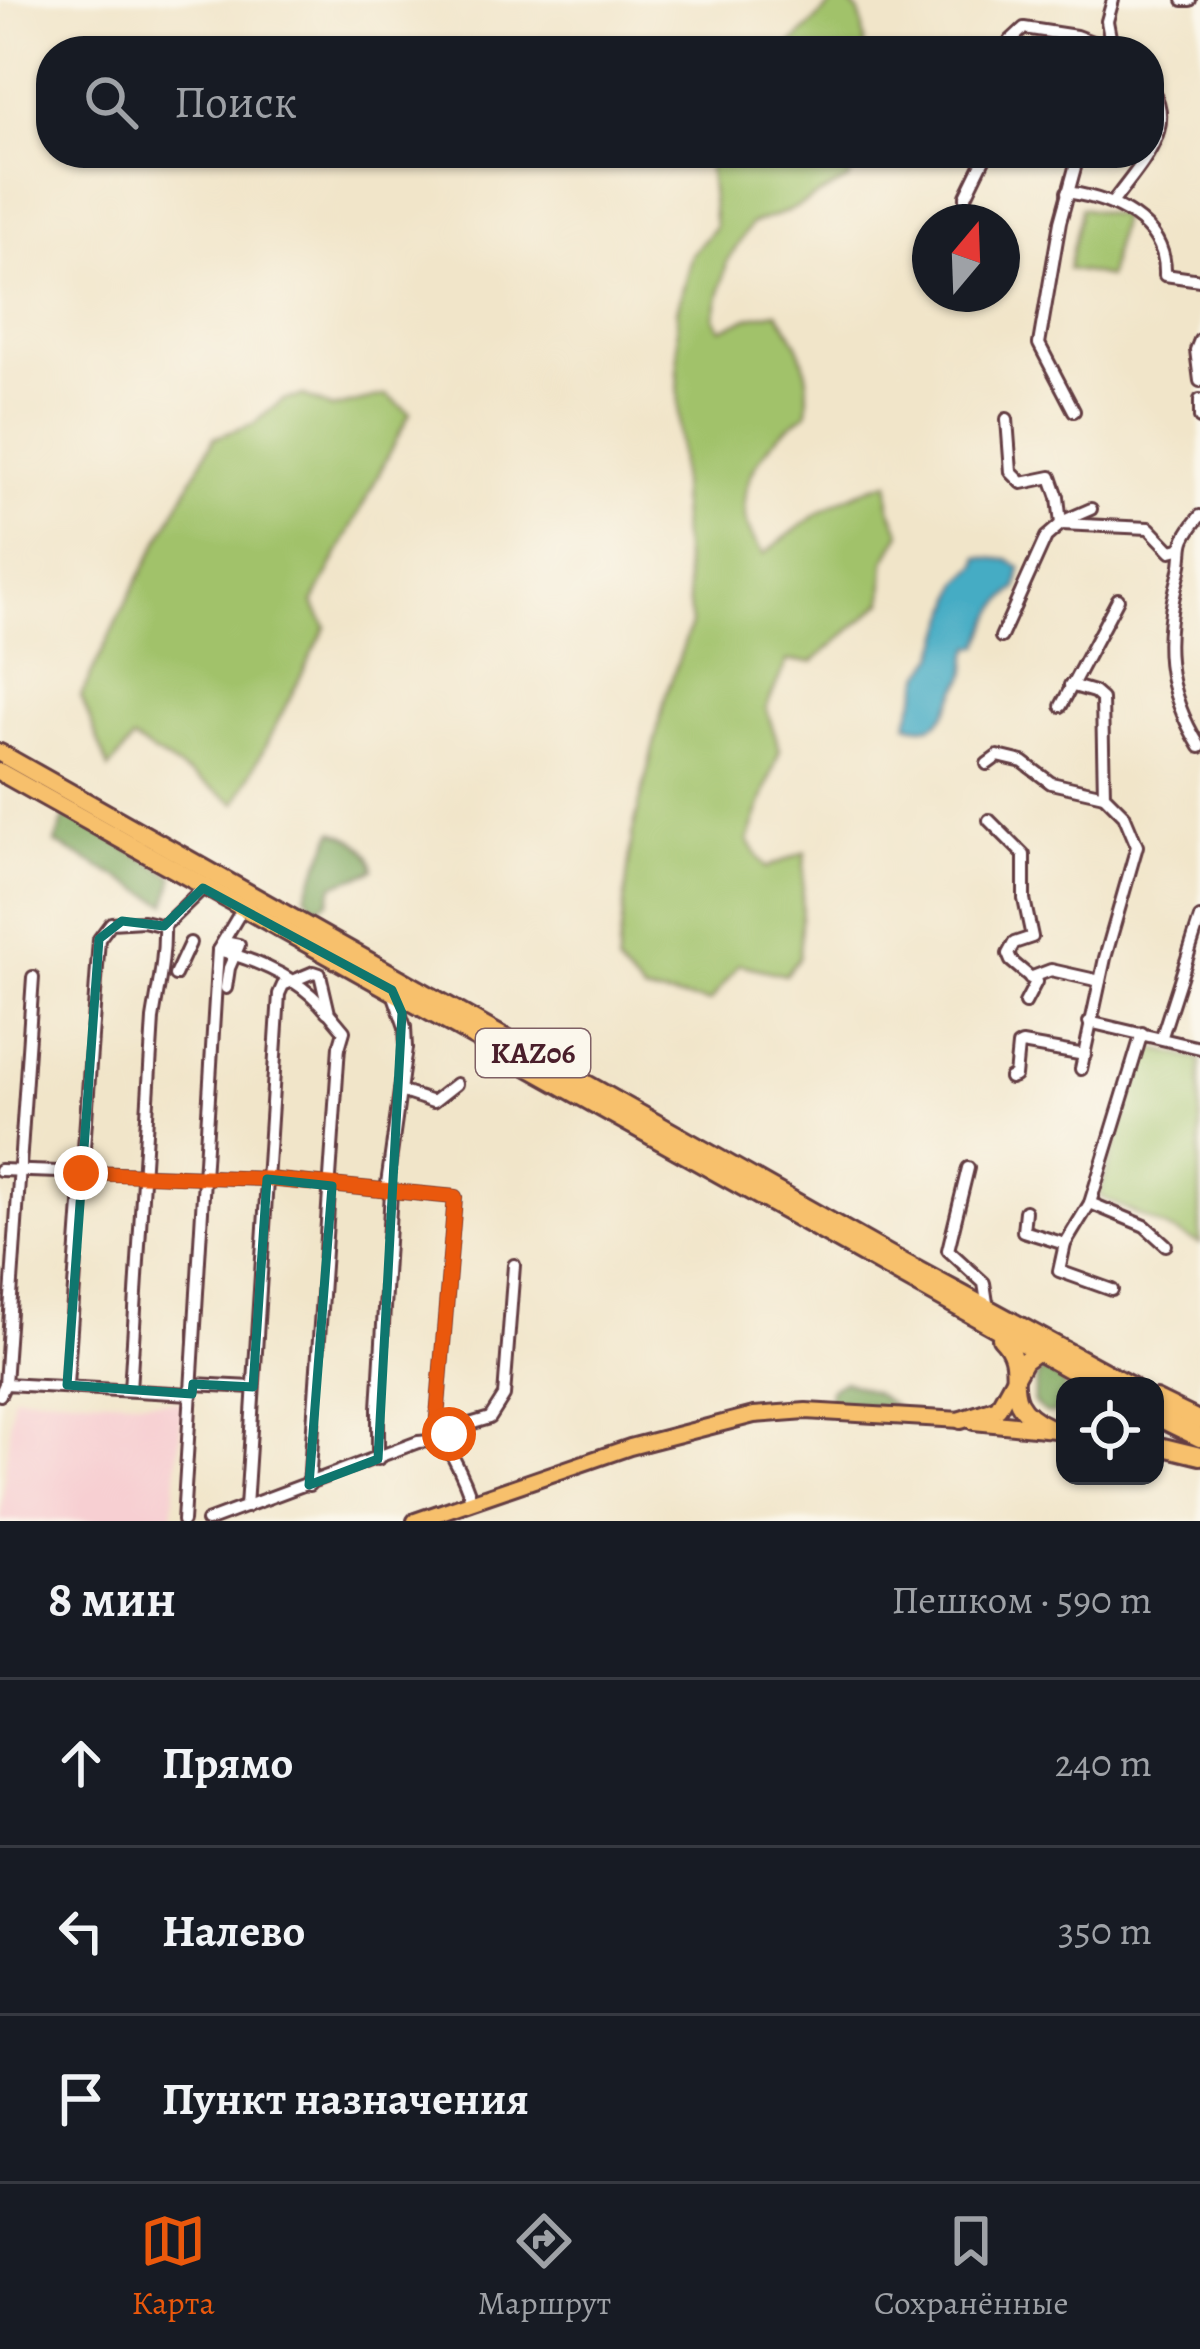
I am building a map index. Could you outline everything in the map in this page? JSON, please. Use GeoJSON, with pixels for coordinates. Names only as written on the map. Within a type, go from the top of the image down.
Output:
{"type":"FeatureCollection","features":[{"type":"Feature","properties":{"kind":"highway","name":"KАZ06"},"geometry":{"type":"LineString","coordinates":[[0,753],[980,1312],[1033,1351],[1082,1377]]}},
{"type":"Feature","properties":{"kind":"highway","name":"KАZ06"},"geometry":{"type":"LineString","coordinates":[[0,772],[203,888],[980,1312],[1114,1377]]}},
{"type":"Feature","properties":{"kind":"highway"},"geometry":{"type":"LineString","coordinates":[[980,1312],[1011,1350],[1020,1408],[1028,1417],[1056,1428]]}},
{"type":"Feature","properties":{"kind":"highway"},"geometry":{"type":"LineString","coordinates":[[961,1420],[998,1408],[1033,1351],[1042,1347],[1067,1352]]}},
{"type":"Feature","properties":{"kind":"highway"},"geometry":{"type":"LineString","coordinates":[[1164,1403],[1200,1421]]}},
{"type":"Feature","properties":{"kind":"highway"},"geometry":{"type":"LineString","coordinates":[[961,1420],[1056,1428]]}},
{"type":"Feature","properties":{"kind":"highway"},"geometry":{"type":"LineString","coordinates":[[1164,1420],[1200,1438]]}},
{"type":"Feature","properties":{"kind":"highway"},"geometry":{"type":"LineString","coordinates":[[1164,1447],[1200,1456]]}},
{"type":"Feature","properties":{"kind":"main road"},"geometry":{"type":"LineString","coordinates":[[415,1521],[630,1447],[754,1414],[961,1420]]}},
{"type":"Feature","properties":{"kind":"street"},"geometry":{"type":"LineString","coordinates":[[1111,36],[1107,21],[1113,0]]}},
{"type":"Feature","properties":{"kind":"street"},"geometry":{"type":"LineString","coordinates":[[1018,36],[1024,28],[1071,36]]}},
{"type":"Feature","properties":{"kind":"street"},"geometry":{"type":"LineString","coordinates":[[965,204],[979,168]]}},
{"type":"Feature","properties":{"kind":"street"},"geometry":{"type":"LineString","coordinates":[[1074,168],[1039,344],[1074,411]]}},
{"type":"Feature","properties":{"kind":"street"},"geometry":{"type":"LineString","coordinates":[[1113,202],[1140,168]]}},
{"type":"Feature","properties":{"kind":"street"},"geometry":{"type":"LineString","coordinates":[[1067,193],[1113,202],[1157,238],[1166,256],[1166,274],[1200,280]]}},
{"type":"Feature","properties":{"kind":"street"},"geometry":{"type":"LineString","coordinates":[[1200,340],[1200,381]]}},
{"type":"Feature","properties":{"kind":"street"},"geometry":{"type":"LineString","coordinates":[[1200,400],[1200,418]]}},
{"type":"Feature","properties":{"kind":"street"},"geometry":{"type":"LineString","coordinates":[[1007,419],[1015,479],[1022,483],[1051,477],[1061,523]]}},
{"type":"Feature","properties":{"kind":"street"},"geometry":{"type":"LineString","coordinates":[[1001,637],[1046,537],[1061,523],[1091,509]]}},
{"type":"Feature","properties":{"kind":"street"},"geometry":{"type":"LineString","coordinates":[[1175,550],[1200,516]]}},
{"type":"Feature","properties":{"kind":"street"},"geometry":{"type":"LineString","coordinates":[[1061,523],[1149,528],[1175,550],[1180,564],[1167,648],[1177,704],[1200,747]]}},
{"type":"Feature","properties":{"kind":"street"},"geometry":{"type":"LineString","coordinates":[[1061,706],[1118,598]]}},
{"type":"Feature","properties":{"kind":"street"},"geometry":{"type":"LineString","coordinates":[[1070,685],[1100,695],[1105,707],[1104,795]]}},
{"type":"Feature","properties":{"kind":"street"},"geometry":{"type":"LineString","coordinates":[[987,764],[998,756],[1012,758],[1051,783],[1104,795],[1124,815],[1137,846],[1089,1022],[1083,1062],[1022,1044],[1015,1076],[1010,1078]]}},
{"type":"Feature","properties":{"kind":"street"},"geometry":{"type":"LineString","coordinates":[[989,820],[1024,855],[1024,899],[1032,937],[1014,943],[1008,954],[1035,988],[1024,1003]]}},
{"type":"Feature","properties":{"kind":"street"},"geometry":{"type":"LineString","coordinates":[[130,1390],[164,926],[203,888]]}},
{"type":"Feature","properties":{"kind":"street"},"geometry":{"type":"LineString","coordinates":[[182,1521],[205,1180],[227,952],[243,908]]}},
{"type":"Feature","properties":{"kind":"street"},"geometry":{"type":"LineString","coordinates":[[1162,1036],[1200,918]]}},
{"type":"Feature","properties":{"kind":"street"},"geometry":{"type":"LineString","coordinates":[[67,1384],[99,939],[111,923],[164,926]]}},
{"type":"Feature","properties":{"kind":"street"},"geometry":{"type":"LineString","coordinates":[[159,976],[179,960],[190,943]]}},
{"type":"Feature","properties":{"kind":"street"},"geometry":{"type":"LineString","coordinates":[[227,952],[314,993],[328,1013]]}},
{"type":"Feature","properties":{"kind":"street"},"geometry":{"type":"LineString","coordinates":[[226,988],[227,952]]}},
{"type":"Feature","properties":{"kind":"street"},"geometry":{"type":"LineString","coordinates":[[176,975],[179,960]]}},
{"type":"Feature","properties":{"kind":"street"},"geometry":{"type":"LineString","coordinates":[[1030,978],[1051,970],[1100,981]]}},
{"type":"Feature","properties":{"kind":"street"},"geometry":{"type":"LineString","coordinates":[[246,1507],[279,994],[283,985],[314,972],[320,974],[339,1048],[309,1485]]}},
{"type":"Feature","properties":{"kind":"street"},"geometry":{"type":"LineString","coordinates":[[33,977],[3,1389],[67,1384],[130,1390],[254,1387]]}},
{"type":"Feature","properties":{"kind":"street"},"geometry":{"type":"LineString","coordinates":[[378,1459],[389,1191],[405,1027],[392,990]]}},
{"type":"Feature","properties":{"kind":"street"},"geometry":{"type":"LineString","coordinates":[[1089,1022],[1200,1048]]}},
{"type":"Feature","properties":{"kind":"street"},"geometry":{"type":"LineString","coordinates":[[1112,1290],[1059,1271],[1065,1244],[1090,1203],[1142,1033]]}},
{"type":"Feature","properties":{"kind":"street"},"geometry":{"type":"LineString","coordinates":[[434,1102],[456,1084]]}},
{"type":"Feature","properties":{"kind":"street"},"geometry":{"type":"LineString","coordinates":[[400,1090],[434,1102]]}},
{"type":"Feature","properties":{"kind":"street"},"geometry":{"type":"LineString","coordinates":[[434,1102],[435,1120]]}},
{"type":"Feature","properties":{"kind":"street"},"geometry":{"type":"LineString","coordinates":[[968,1168],[948,1250],[985,1283],[980,1312]]}},
{"type":"Feature","properties":{"kind":"street"},"geometry":{"type":"LineString","coordinates":[[0,1170],[267,1179],[455,1197],[437,1418],[471,1500]]}},
{"type":"Feature","properties":{"kind":"street"},"geometry":{"type":"LineString","coordinates":[[1090,1203],[1145,1226],[1166,1245]]}},
{"type":"Feature","properties":{"kind":"street"},"geometry":{"type":"LineString","coordinates":[[1025,1211],[1023,1231],[1065,1244]]}},
{"type":"Feature","properties":{"kind":"street"},"geometry":{"type":"LineString","coordinates":[[207,1521],[418,1442],[443,1440],[456,1428],[490,1418],[504,1396],[514,1265]]}},
{"type":"Feature","properties":{"kind":"highlighted area"},"geometry":{"type":"Polygon","coordinates":[[[203,888],[392,990],[402,1013],[378,1459],[309,1485],[332,1186],[267,1179],[253,1387],[193,1384],[192,1394],[67,1385],[99,939],[122,921],[164,926],[203,888]]]}},
{"type":"Feature","properties":{"kind":"shaded area"},"geometry":{"type":"Polygon","coordinates":[[[13,1395],[183,1402],[172,1521],[0,1521],[13,1395]]]}},
{"type":"Feature","properties":{"kind":"green space"},"geometry":{"type":"Polygon","coordinates":[[[836,0],[852,6],[863,25],[864,36],[800,36],[836,0]]]}},
{"type":"Feature","properties":{"kind":"green space"},"geometry":{"type":"Polygon","coordinates":[[[709,168],[852,168],[849,179],[789,211],[751,224],[727,262],[714,318],[721,329],[777,312],[799,347],[806,371],[807,413],[760,458],[745,495],[751,534],[764,554],[838,502],[889,482],[890,508],[901,533],[885,561],[883,602],[813,662],[787,661],[766,708],[780,750],[748,841],[766,868],[805,852],[799,957],[785,975],[739,964],[710,1002],[644,993],[617,965],[632,835],[666,695],[691,624],[681,532],[677,311],[692,254],[715,227],[709,168]]]}},
{"type":"Feature","properties":{"kind":"green space"},"geometry":{"type":"Polygon","coordinates":[[[1081,208],[1121,216],[1108,277],[1068,269],[1081,208]]]}},
{"type":"Feature","properties":{"kind":"green space"},"geometry":{"type":"Polygon","coordinates":[[[386,395],[410,413],[313,603],[326,627],[236,803],[133,740],[109,769],[81,696],[214,438],[253,424],[283,400],[304,396],[332,408],[386,395]]]}},
{"type":"Feature","properties":{"kind":"green space"},"geometry":{"type":"Polygon","coordinates":[[[66,813],[174,876],[167,904],[55,843],[66,813]]]}},
{"type":"Feature","properties":{"kind":"green space"},"geometry":{"type":"Polygon","coordinates":[[[334,831],[360,844],[374,869],[333,886],[329,901],[316,908],[306,894],[334,831]]]}},
{"type":"Feature","properties":{"kind":"green space"},"geometry":{"type":"Polygon","coordinates":[[[1147,1047],[1200,1060],[1200,1244],[1099,1196],[1147,1047]]]}},
{"type":"Feature","properties":{"kind":"green space"},"geometry":{"type":"Polygon","coordinates":[[[1045,1371],[1057,1377],[1056,1413],[1045,1413],[1033,1401],[1038,1375],[1045,1371]]]}},
{"type":"Feature","properties":{"kind":"green space"},"geometry":{"type":"Polygon","coordinates":[[[844,1381],[874,1392],[897,1408],[830,1402],[830,1389],[844,1381]]]}},
{"type":"Feature","properties":{"kind":"water"},"geometry":{"type":"Polygon","coordinates":[[[979,557],[1008,560],[1021,568],[1017,589],[998,608],[980,646],[972,647],[965,677],[943,716],[926,727],[907,724],[960,582],[977,566],[979,557]]]}},
{"type":"Feature","properties":{"kind":"route"},"geometry":{"type":"LineString","coordinates":[[81,1173],[267,1179],[455,1197],[437,1418],[443,1440],[449,1434]]}}]}
